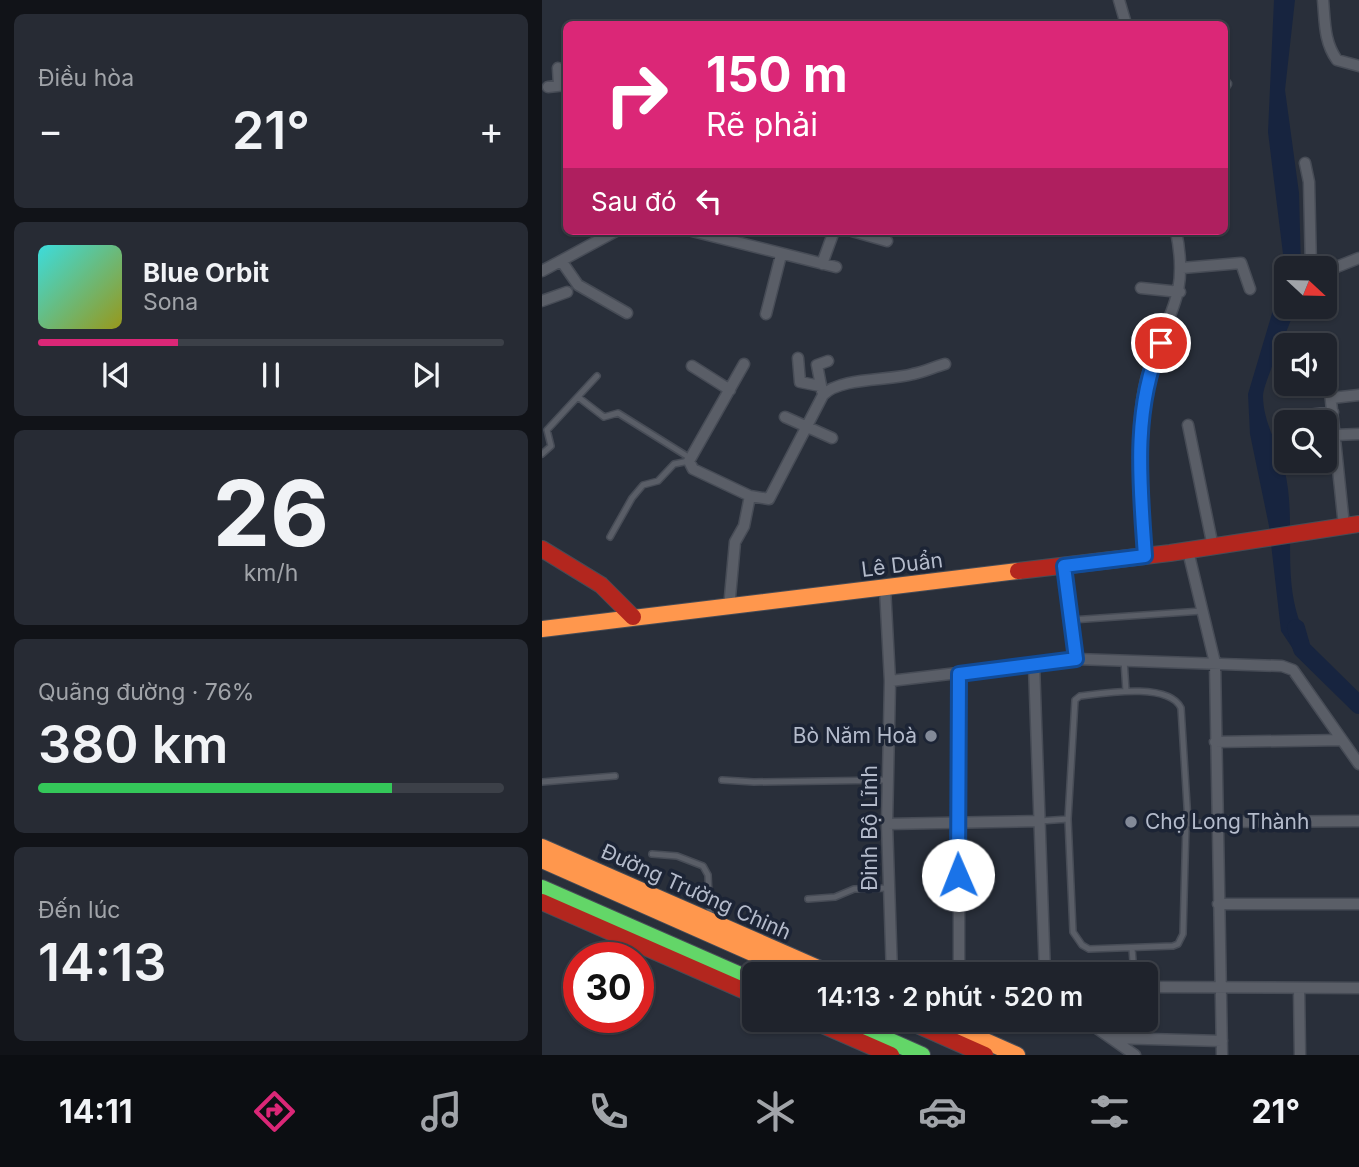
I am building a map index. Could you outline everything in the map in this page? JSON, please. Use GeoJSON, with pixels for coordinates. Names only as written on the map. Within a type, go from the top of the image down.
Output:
{"type":"FeatureCollection","features":[{"type":"Feature","properties":{"kind":"main road","name":"Lê Duẩn"},"geometry":{"type":"LineString","coordinates":[[542,629],[1188,551],[1351,525]]}},
{"type":"Feature","properties":{"kind":"main road"},"geometry":{"type":"LineString","coordinates":[[542,549],[601,585],[633,617]]}},
{"type":"Feature","properties":{"kind":"main road","name":"Đường Trường Chinh"},"geometry":{"type":"LineString","coordinates":[[544,854],[709,920],[804,962]]}},
{"type":"Feature","properties":{"kind":"main road","name":"Đường Trường Chinh"},"geometry":{"type":"LineString","coordinates":[[544,854],[774,962]]}},
{"type":"Feature","properties":{"kind":"main road"},"geometry":{"type":"LineString","coordinates":[[542,888],[742,976]]}},
{"type":"Feature","properties":{"kind":"main road"},"geometry":{"type":"LineString","coordinates":[[542,902],[742,990]]}},
{"type":"Feature","properties":{"kind":"main road"},"geometry":{"type":"LineString","coordinates":[[840,1032],[891,1055]]}},
{"type":"Feature","properties":{"kind":"main road"},"geometry":{"type":"LineString","coordinates":[[856,1032],[872,1046],[922,1055]]}},
{"type":"Feature","properties":{"kind":"main road"},"geometry":{"type":"LineString","coordinates":[[933,1032],[985,1055]]}},
{"type":"Feature","properties":{"kind":"main road"},"geometry":{"type":"LineString","coordinates":[[965,1032],[1017,1055]]}},
{"type":"Feature","properties":{"kind":"street"},"geometry":{"type":"LineString","coordinates":[[1119,0],[1125,21]]}},
{"type":"Feature","properties":{"kind":"street"},"geometry":{"type":"LineString","coordinates":[[1323,0],[1327,43],[1331,53],[1337,60],[1359,66]]}},
{"type":"Feature","properties":{"kind":"street"},"geometry":{"type":"LineString","coordinates":[[558,68],[561,85]]}},
{"type":"Feature","properties":{"kind":"street"},"geometry":{"type":"LineString","coordinates":[[1305,163],[1309,193],[1311,256]]}},
{"type":"Feature","properties":{"kind":"street"},"geometry":{"type":"LineString","coordinates":[[542,271],[609,235]]}},
{"type":"Feature","properties":{"kind":"street"},"geometry":{"type":"LineString","coordinates":[[707,235],[836,267]]}},
{"type":"Feature","properties":{"kind":"street"},"geometry":{"type":"LineString","coordinates":[[822,264],[833,235]]}},
{"type":"Feature","properties":{"kind":"street"},"geometry":{"type":"LineString","coordinates":[[866,235],[887,241]]}},
{"type":"Feature","properties":{"kind":"street"},"geometry":{"type":"LineString","coordinates":[[1145,556],[1140,482],[1143,401],[1146,380],[1180,292],[1182,268],[1177,235]]}},
{"type":"Feature","properties":{"kind":"street"},"geometry":{"type":"LineString","coordinates":[[766,314],[781,255]]}},
{"type":"Feature","properties":{"kind":"street"},"geometry":{"type":"LineString","coordinates":[[1337,267],[1359,258]]}},
{"type":"Feature","properties":{"kind":"street"},"geometry":{"type":"LineString","coordinates":[[561,262],[578,285],[627,313]]}},
{"type":"Feature","properties":{"kind":"street"},"geometry":{"type":"LineString","coordinates":[[1182,268],[1241,263],[1250,289]]}},
{"type":"Feature","properties":{"kind":"street"},"geometry":{"type":"LineString","coordinates":[[1141,288],[1180,292]]}},
{"type":"Feature","properties":{"kind":"street"},"geometry":{"type":"LineString","coordinates":[[542,301],[567,292]]}},
{"type":"Feature","properties":{"kind":"street"},"geometry":{"type":"LineString","coordinates":[[798,358],[800,382],[821,390],[912,375],[944,364]]}},
{"type":"Feature","properties":{"kind":"street"},"geometry":{"type":"LineString","coordinates":[[744,364],[690,460],[692,470],[750,496],[769,499],[808,428],[821,390],[817,365],[828,361]]}},
{"type":"Feature","properties":{"kind":"street"},"geometry":{"type":"LineString","coordinates":[[692,366],[730,390]]}},
{"type":"Feature","properties":{"kind":"street"},"geometry":{"type":"LineString","coordinates":[[1333,410],[1332,398],[1359,395]]}},
{"type":"Feature","properties":{"kind":"street"},"geometry":{"type":"LineString","coordinates":[[785,416],[832,439]]}},
{"type":"Feature","properties":{"kind":"street"},"geometry":{"type":"LineString","coordinates":[[1188,425],[1213,547]]}},
{"type":"Feature","properties":{"kind":"street"},"geometry":{"type":"LineString","coordinates":[[1337,435],[1359,433]]}},
{"type":"Feature","properties":{"kind":"street"},"geometry":{"type":"LineString","coordinates":[[1337,451],[1351,525]]}},
{"type":"Feature","properties":{"kind":"street"},"geometry":{"type":"LineString","coordinates":[[729,608],[735,542],[744,526],[750,496]]}},
{"type":"Feature","properties":{"kind":"street"},"geometry":{"type":"LineString","coordinates":[[1351,525],[1359,516]]}},
{"type":"Feature","properties":{"kind":"street"},"geometry":{"type":"LineString","coordinates":[[1188,551],[1215,663],[1222,1055]]}},
{"type":"Feature","properties":{"kind":"street"},"geometry":{"type":"LineString","coordinates":[[1064,566],[1076,659]]}},
{"type":"Feature","properties":{"kind":"street","name":"Đinh Bộ Lĩnh"},"geometry":{"type":"LineString","coordinates":[[885,588],[890,681],[887,824],[892,962]]}},
{"type":"Feature","properties":{"kind":"street"},"geometry":{"type":"LineString","coordinates":[[890,681],[1076,659],[1282,666],[1293,670],[1359,764]]}},
{"type":"Feature","properties":{"kind":"street"},"geometry":{"type":"LineString","coordinates":[[1034,665],[1045,962]]}},
{"type":"Feature","properties":{"kind":"street"},"geometry":{"type":"LineString","coordinates":[[959,674],[959,962]]}},
{"type":"Feature","properties":{"kind":"street"},"geometry":{"type":"LineString","coordinates":[[1215,742],[1342,740]]}},
{"type":"Feature","properties":{"kind":"street"},"geometry":{"type":"LineString","coordinates":[[887,824],[957,825],[1040,821]]}},
{"type":"Feature","properties":{"kind":"street"},"geometry":{"type":"LineString","coordinates":[[1216,822],[1359,821]]}},
{"type":"Feature","properties":{"kind":"street"},"geometry":{"type":"LineString","coordinates":[[1219,904],[1359,904]]}},
{"type":"Feature","properties":{"kind":"street"},"geometry":{"type":"LineString","coordinates":[[1158,987],[1359,988]]}},
{"type":"Feature","properties":{"kind":"street"},"geometry":{"type":"LineString","coordinates":[[1299,988],[1300,1055]]}},
{"type":"Feature","properties":{"kind":"street"},"geometry":{"type":"LineString","coordinates":[[1102,1032],[1135,1055]]}},
{"type":"Feature","properties":{"kind":"street"},"geometry":{"type":"LineString","coordinates":[[1111,1038],[1222,1041]]}},
{"type":"Feature","properties":{"kind":"lane"},"geometry":{"type":"LineString","coordinates":[[542,454],[551,446],[547,430],[597,376]]}},
{"type":"Feature","properties":{"kind":"lane"},"geometry":{"type":"LineString","coordinates":[[578,397],[604,417],[618,413],[690,460]]}},
{"type":"Feature","properties":{"kind":"lane"},"geometry":{"type":"LineString","coordinates":[[610,537],[632,498],[643,485],[658,481],[674,464],[690,460]]}},
{"type":"Feature","properties":{"kind":"lane"},"geometry":{"type":"LineString","coordinates":[[1071,620],[1202,611]]}},
{"type":"Feature","properties":{"kind":"lane"},"geometry":{"type":"LineString","coordinates":[[1124,660],[1126,691]]}},
{"type":"Feature","properties":{"kind":"lane"},"geometry":{"type":"LineString","coordinates":[[1126,691],[1168,694],[1178,701],[1188,822],[1181,939],[1173,946],[1089,949],[1073,932],[1068,819],[1075,701],[1080,696],[1126,691]]}},
{"type":"Feature","properties":{"kind":"lane"},"geometry":{"type":"LineString","coordinates":[[542,782],[615,776]]}},
{"type":"Feature","properties":{"kind":"lane"},"geometry":{"type":"LineString","coordinates":[[722,779],[754,782],[888,780]]}},
{"type":"Feature","properties":{"kind":"lane"},"geometry":{"type":"LineString","coordinates":[[1040,821],[1068,819]]}},
{"type":"Feature","properties":{"kind":"lane"},"geometry":{"type":"LineString","coordinates":[[1188,822],[1216,822]]}},
{"type":"Feature","properties":{"kind":"lane"},"geometry":{"type":"LineString","coordinates":[[652,854],[677,856],[703,866],[709,887],[709,920]]}},
{"type":"Feature","properties":{"kind":"lane"},"geometry":{"type":"LineString","coordinates":[[808,899],[835,897],[854,889],[889,888]]}},
{"type":"Feature","properties":{"kind":"lane"},"geometry":{"type":"LineString","coordinates":[[1132,948],[1133,962]]}},
{"type":"Feature","properties":{"kind":"lane"},"geometry":{"type":"LineString","coordinates":[[1111,1038],[1115,1032]]}},
{"type":"Feature","properties":{"kind":"water"},"geometry":{"type":"Polygon","coordinates":[[[1274,0],[1295,0],[1285,90],[1299,193],[1301,256],[1283,256],[1268,132],[1274,0]]]}},
{"type":"Feature","properties":{"kind":"water"},"geometry":{"type":"Polygon","coordinates":[[[1274,307],[1274,319],[1291,319],[1285,333],[1274,333],[1274,361],[1263,396],[1265,415],[1274,441],[1274,473],[1285,473],[1290,512],[1294,600],[1299,621],[1309,641],[1297,655],[1281,631],[1269,526],[1250,434],[1248,394],[1274,307]]]}},
{"type":"Feature","properties":{"kind":"waterway"},"geometry":{"type":"LineString","coordinates":[[1296,628],[1302,649],[1359,705]]}},
{"type":"Feature","properties":{"kind":"traffic: fast"},"geometry":{"type":"LineString","coordinates":[[542,888],[742,976]]}},
{"type":"Feature","properties":{"kind":"traffic: fast"},"geometry":{"type":"LineString","coordinates":[[870,1032],[922,1055]]}},
{"type":"Feature","properties":{"kind":"traffic: slow"},"geometry":{"type":"LineString","coordinates":[[542,629],[1018,571]]}},
{"type":"Feature","properties":{"kind":"traffic: slow"},"geometry":{"type":"LineString","coordinates":[[542,847],[804,962]]}},
{"type":"Feature","properties":{"kind":"traffic: slow"},"geometry":{"type":"LineString","coordinates":[[542,860],[773,962]]}},
{"type":"Feature","properties":{"kind":"traffic: slow"},"geometry":{"type":"LineString","coordinates":[[965,1032],[1017,1055]]}},
{"type":"Feature","properties":{"kind":"traffic: jam"},"geometry":{"type":"LineString","coordinates":[[1018,571],[1170,553],[1359,524]]}},
{"type":"Feature","properties":{"kind":"traffic: jam"},"geometry":{"type":"LineString","coordinates":[[542,549],[601,585],[633,617]]}},
{"type":"Feature","properties":{"kind":"traffic: jam"},"geometry":{"type":"LineString","coordinates":[[542,902],[742,990]]}},
{"type":"Feature","properties":{"kind":"traffic: jam"},"geometry":{"type":"LineString","coordinates":[[838,1032],[891,1055]]}},
{"type":"Feature","properties":{"kind":"traffic: jam"},"geometry":{"type":"LineString","coordinates":[[933,1032],[985,1055]]}},
{"type":"Feature","properties":{"kind":"place","name":"Bò Năm Hoà"},"geometry":{"type":"Point","coordinates":[931,736]}},
{"type":"Feature","properties":{"kind":"place","name":"Chợ Long Thành"},"geometry":{"type":"Point","coordinates":[1131,822]}},
{"type":"Feature","properties":{"kind":"route"},"geometry":{"type":"LineString","coordinates":[[958,875],[959,674],[1076,659],[1064,566],[1145,556],[1140,435],[1146,380],[1161,343]]}}]}
